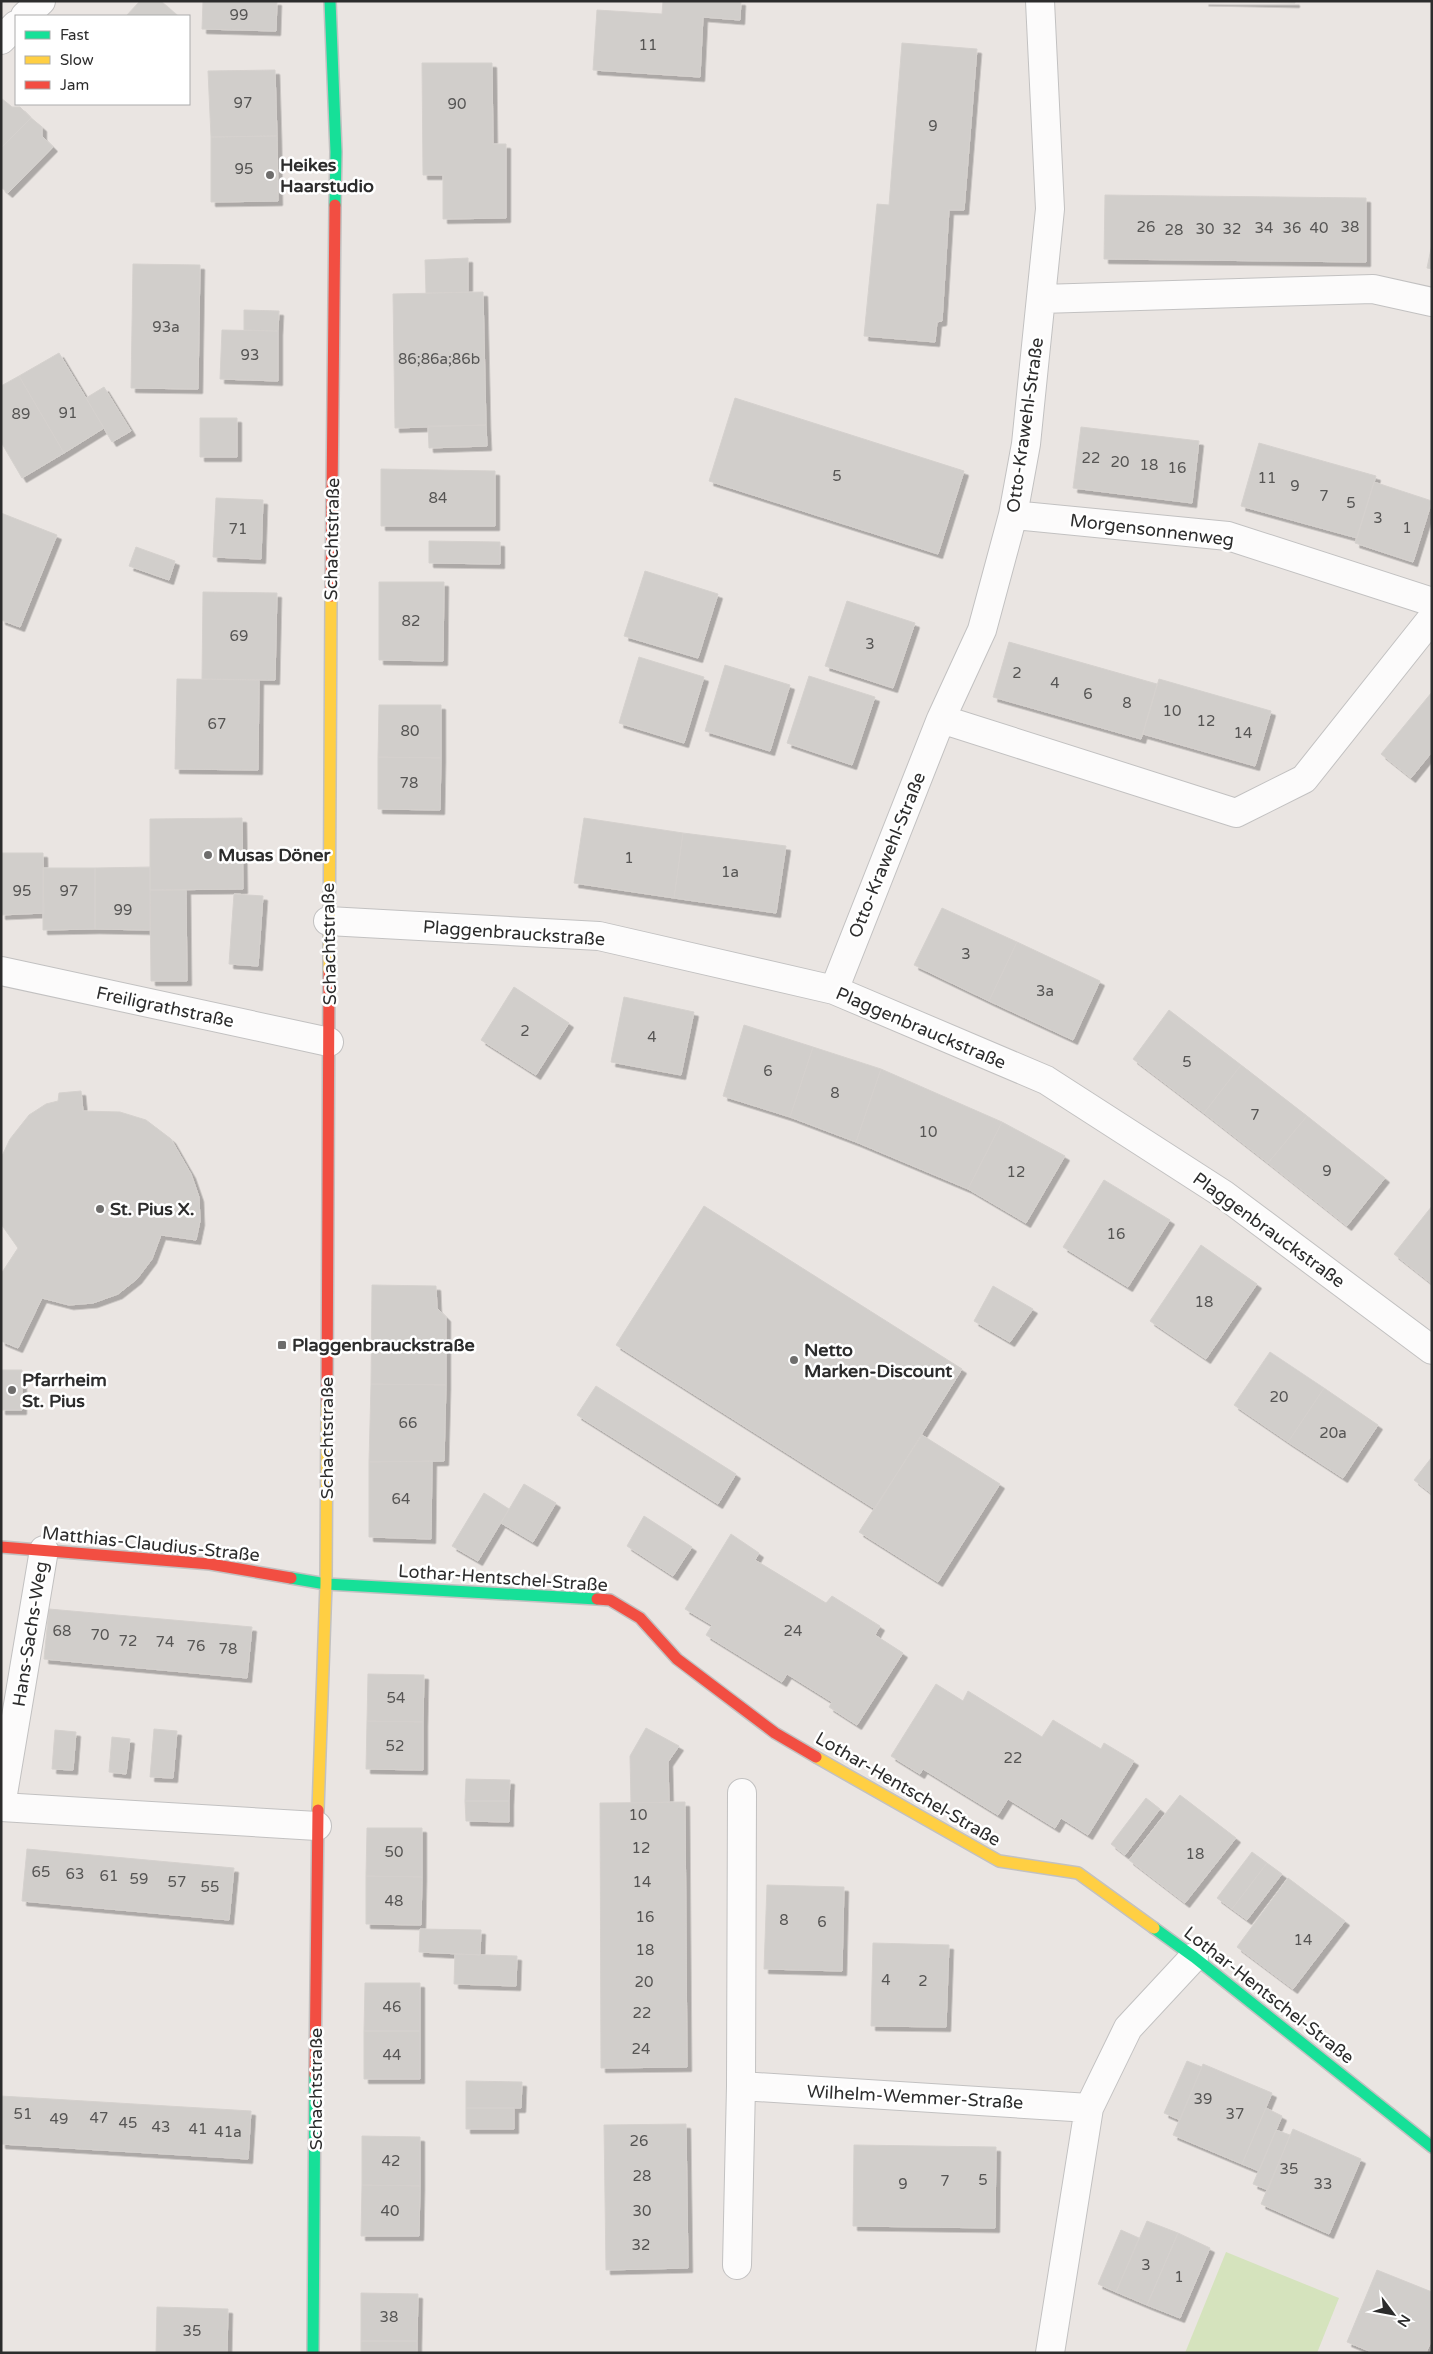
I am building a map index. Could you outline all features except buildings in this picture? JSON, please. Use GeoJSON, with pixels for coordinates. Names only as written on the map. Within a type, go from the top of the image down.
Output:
{"type":"FeatureCollection","features":[{"type":"Feature","properties":{"kind":"street"},"geometry":{"type":"LineString","coordinates":[[26,15],[41,1]]}},
{"type":"Feature","properties":{"kind":"street","name":"Schachtstraße"},"geometry":{"type":"LineString","coordinates":[[313,2353],[317,1826],[326,1584],[328,921],[336,152],[330,1]]}},
{"type":"Feature","properties":{"kind":"street","name":"Otto-Krawehl-Straße"},"geometry":{"type":"LineString","coordinates":[[834,990],[941,719],[982,630],[1013,515],[1026,444],[1050,209],[1040,1]]}},
{"type":"Feature","properties":{"kind":"street"},"geometry":{"type":"LineString","coordinates":[[1,40],[15,26]]}},
{"type":"Feature","properties":{"kind":"street"},"geometry":{"type":"LineString","coordinates":[[1041,299],[1373,289],[1432,302]]}},
{"type":"Feature","properties":{"kind":"street","name":"Morgensonnenweg"},"geometry":{"type":"LineString","coordinates":[[1013,515],[1228,536],[1432,602]]}},
{"type":"Feature","properties":{"kind":"street"},"geometry":{"type":"LineString","coordinates":[[941,719],[1236,812],[1304,779],[1432,618]]}},
{"type":"Feature","properties":{"kind":"street","name":"Plaggenbrauckstraße"},"geometry":{"type":"LineString","coordinates":[[328,921],[599,936],[834,990],[1046,1080],[1223,1194],[1432,1350]]}},
{"type":"Feature","properties":{"kind":"street","name":"Freiligrathstraße"},"geometry":{"type":"LineString","coordinates":[[1,971],[329,1042]]}},
{"type":"Feature","properties":{"kind":"street","name":"Matthias-Claudius-Straße"},"geometry":{"type":"LineString","coordinates":[[1,1547],[210,1564],[326,1584]]}},
{"type":"Feature","properties":{"kind":"street","name":"Hans-Sachs-Weg"},"geometry":{"type":"LineString","coordinates":[[1,1807],[44,1550]]}},
{"type":"Feature","properties":{"kind":"street","name":"Lothar-Hentschel-Straße"},"geometry":{"type":"LineString","coordinates":[[326,1584],[610,1600],[640,1618],[677,1659],[775,1734],[999,1861],[1078,1873],[1194,1957],[1432,2147]]}},
{"type":"Feature","properties":{"kind":"street"},"geometry":{"type":"LineString","coordinates":[[737,2266],[742,1793]]}},
{"type":"Feature","properties":{"kind":"street"},"geometry":{"type":"LineString","coordinates":[[1,1807],[317,1826]]}},
{"type":"Feature","properties":{"kind":"street"},"geometry":{"type":"LineString","coordinates":[[1050,2353],[1089,2108],[1128,2028],[1194,1957]]}},
{"type":"Feature","properties":{"kind":"street","name":"Wilhelm-Wemmer-Straße"},"geometry":{"type":"LineString","coordinates":[[740,2086],[1089,2108]]}},
{"type":"Feature","properties":{"kind":"green space"},"geometry":{"type":"Polygon","coordinates":[[[1226,2252],[1339,2298],[1317,2353],[1185,2353],[1226,2252]]]}},
{"type":"Feature","properties":{"kind":"traffic: fast"},"geometry":{"type":"LineString","coordinates":[[330,1],[336,152],[335,205]]}},
{"type":"Feature","properties":{"kind":"traffic: fast"},"geometry":{"type":"LineString","coordinates":[[291,1578],[326,1584],[597,1599]]}},
{"type":"Feature","properties":{"kind":"traffic: fast"},"geometry":{"type":"LineString","coordinates":[[1154,1928],[1194,1957],[1432,2147]]}},
{"type":"Feature","properties":{"kind":"traffic: fast"},"geometry":{"type":"LineString","coordinates":[[313,2353],[315,2075]]}},
{"type":"Feature","properties":{"kind":"traffic: slow"},"geometry":{"type":"LineString","coordinates":[[329,972],[331,596]]}},
{"type":"Feature","properties":{"kind":"traffic: slow"},"geometry":{"type":"LineString","coordinates":[[318,1810],[326,1584],[327,1404]]}},
{"type":"Feature","properties":{"kind":"traffic: slow"},"geometry":{"type":"LineString","coordinates":[[816,1757],[999,1861],[1078,1873],[1154,1928]]}},
{"type":"Feature","properties":{"kind":"traffic: jam"},"geometry":{"type":"LineString","coordinates":[[331,596],[335,205]]}},
{"type":"Feature","properties":{"kind":"traffic: jam"},"geometry":{"type":"LineString","coordinates":[[327,1404],[329,972]]}},
{"type":"Feature","properties":{"kind":"traffic: jam"},"geometry":{"type":"LineString","coordinates":[[1,1547],[210,1564],[291,1578]]}},
{"type":"Feature","properties":{"kind":"traffic: jam"},"geometry":{"type":"LineString","coordinates":[[597,1599],[610,1600],[640,1618],[677,1659],[775,1733],[816,1757]]}},
{"type":"Feature","properties":{"kind":"traffic: jam"},"geometry":{"type":"LineString","coordinates":[[315,2075],[318,1810]]}},
{"type":"Feature","properties":{"kind":"place","name":"Heikes Haarstudio"},"geometry":{"type":"Point","coordinates":[270,175]}},
{"type":"Feature","properties":{"kind":"place","name":"Musas Döner"},"geometry":{"type":"Point","coordinates":[208,855]}},
{"type":"Feature","properties":{"kind":"place","name":"St. Pius X."},"geometry":{"type":"Point","coordinates":[100,1209]}},
{"type":"Feature","properties":{"kind":"place","name":"Plaggenbrauckstraße"},"geometry":{"type":"Point","coordinates":[282,1345]}},
{"type":"Feature","properties":{"kind":"place","name":"Netto Marken-Discount"},"geometry":{"type":"Point","coordinates":[794,1360]}},
{"type":"Feature","properties":{"kind":"place","name":"Pfarrheim St. Pius"},"geometry":{"type":"Point","coordinates":[12,1390]}}]}
